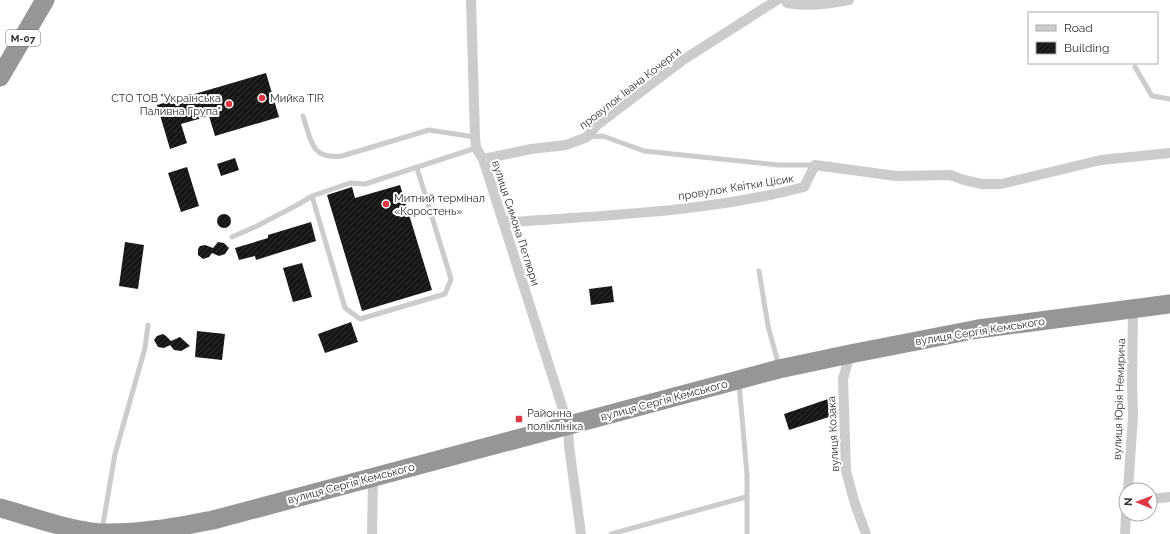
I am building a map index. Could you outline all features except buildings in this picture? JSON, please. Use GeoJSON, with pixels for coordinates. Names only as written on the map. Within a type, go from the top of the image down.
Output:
{"type":"FeatureCollection","features":[{"type":"Feature","properties":{"kind":"highway","name":"М-07"},"geometry":{"type":"LineString","coordinates":[[0,77],[45,0]]}},
{"type":"Feature","properties":{"kind":"highway","name":"вулиця Сергія Кемського"},"geometry":{"type":"LineString","coordinates":[[0,508],[77,532],[145,532],[187,525],[213,520],[373,478],[779,369],[978,329],[1170,304]]}},
{"type":"Feature","properties":{"kind":"street","name":"вулиця Симона Петлюри"},"geometry":{"type":"LineString","coordinates":[[472,0],[476,148],[483,159],[568,425],[569,446],[581,534]]}},
{"type":"Feature","properties":{"kind":"street","name":"провулок Івана Кочерги"},"geometry":{"type":"LineString","coordinates":[[483,159],[530,149],[566,145],[587,137],[597,125],[683,60],[777,0]]}},
{"type":"Feature","properties":{"kind":"street"},"geometry":{"type":"LineString","coordinates":[[785,0],[787,3],[796,5],[820,6],[849,0]]}},
{"type":"Feature","properties":{"kind":"street"},"geometry":{"type":"LineString","coordinates":[[815,165],[896,176],[950,175],[982,184],[1001,184],[1101,160],[1170,153]]}},
{"type":"Feature","properties":{"kind":"street","name":"провулок Квітки Цісик"},"geometry":{"type":"LineString","coordinates":[[503,220],[511,222],[656,212],[777,195],[804,188],[815,165]]}},
{"type":"Feature","properties":{"kind":"street","name":"вулиця Юрія Немирича"},"geometry":{"type":"LineString","coordinates":[[1129,482],[1133,416],[1133,309]]}},
{"type":"Feature","properties":{"kind":"street","name":"вулиця Козака"},"geometry":{"type":"LineString","coordinates":[[850,354],[843,379],[846,471],[854,504],[866,534]]}},
{"type":"Feature","properties":{"kind":"street"},"geometry":{"type":"LineString","coordinates":[[372,534],[373,478]]}},
{"type":"Feature","properties":{"kind":"street"},"geometry":{"type":"LineString","coordinates":[[1158,498],[1170,497]]}},
{"type":"Feature","properties":{"kind":"street"},"geometry":{"type":"LineString","coordinates":[[1125,534],[1126,522]]}},
{"type":"Feature","properties":{"kind":"lane"},"geometry":{"type":"LineString","coordinates":[[1135,67],[1152,96],[1170,99]]}},
{"type":"Feature","properties":{"kind":"lane"},"geometry":{"type":"LineString","coordinates":[[303,116],[313,148],[322,155],[333,157],[342,156],[429,130],[475,138]]}},
{"type":"Feature","properties":{"kind":"lane"},"geometry":{"type":"LineString","coordinates":[[587,137],[602,136],[644,151],[778,165],[815,165]]}},
{"type":"Feature","properties":{"kind":"lane"},"geometry":{"type":"LineString","coordinates":[[232,237],[258,226],[312,196],[350,183],[365,184],[476,148]]}},
{"type":"Feature","properties":{"kind":"lane"},"geometry":{"type":"LineString","coordinates":[[312,196],[345,308],[360,319],[445,294],[451,279],[417,168]]}},
{"type":"Feature","properties":{"kind":"lane"},"geometry":{"type":"LineString","coordinates":[[759,271],[768,326],[779,369]]}},
{"type":"Feature","properties":{"kind":"lane"},"geometry":{"type":"LineString","coordinates":[[101,533],[114,454],[145,348],[148,326]]}},
{"type":"Feature","properties":{"kind":"lane"},"geometry":{"type":"LineString","coordinates":[[739,380],[747,476],[746,534]]}},
{"type":"Feature","properties":{"kind":"lane"},"geometry":{"type":"LineString","coordinates":[[611,534],[746,496]]}},
{"type":"Feature","properties":{"kind":"place","name":"Мийка TIR"},"geometry":{"type":"Point","coordinates":[262,98]}},
{"type":"Feature","properties":{"kind":"place","name":"СТО ТОВ \"Українська Паливна Група\""},"geometry":{"type":"Point","coordinates":[229,104]}},
{"type":"Feature","properties":{"kind":"place","name":"Митний термінал «Коростень»"},"geometry":{"type":"Point","coordinates":[386,204]}},
{"type":"Feature","properties":{"kind":"place","name":"Районна поліклініка"},"geometry":{"type":"Point","coordinates":[519,419]}}]}
